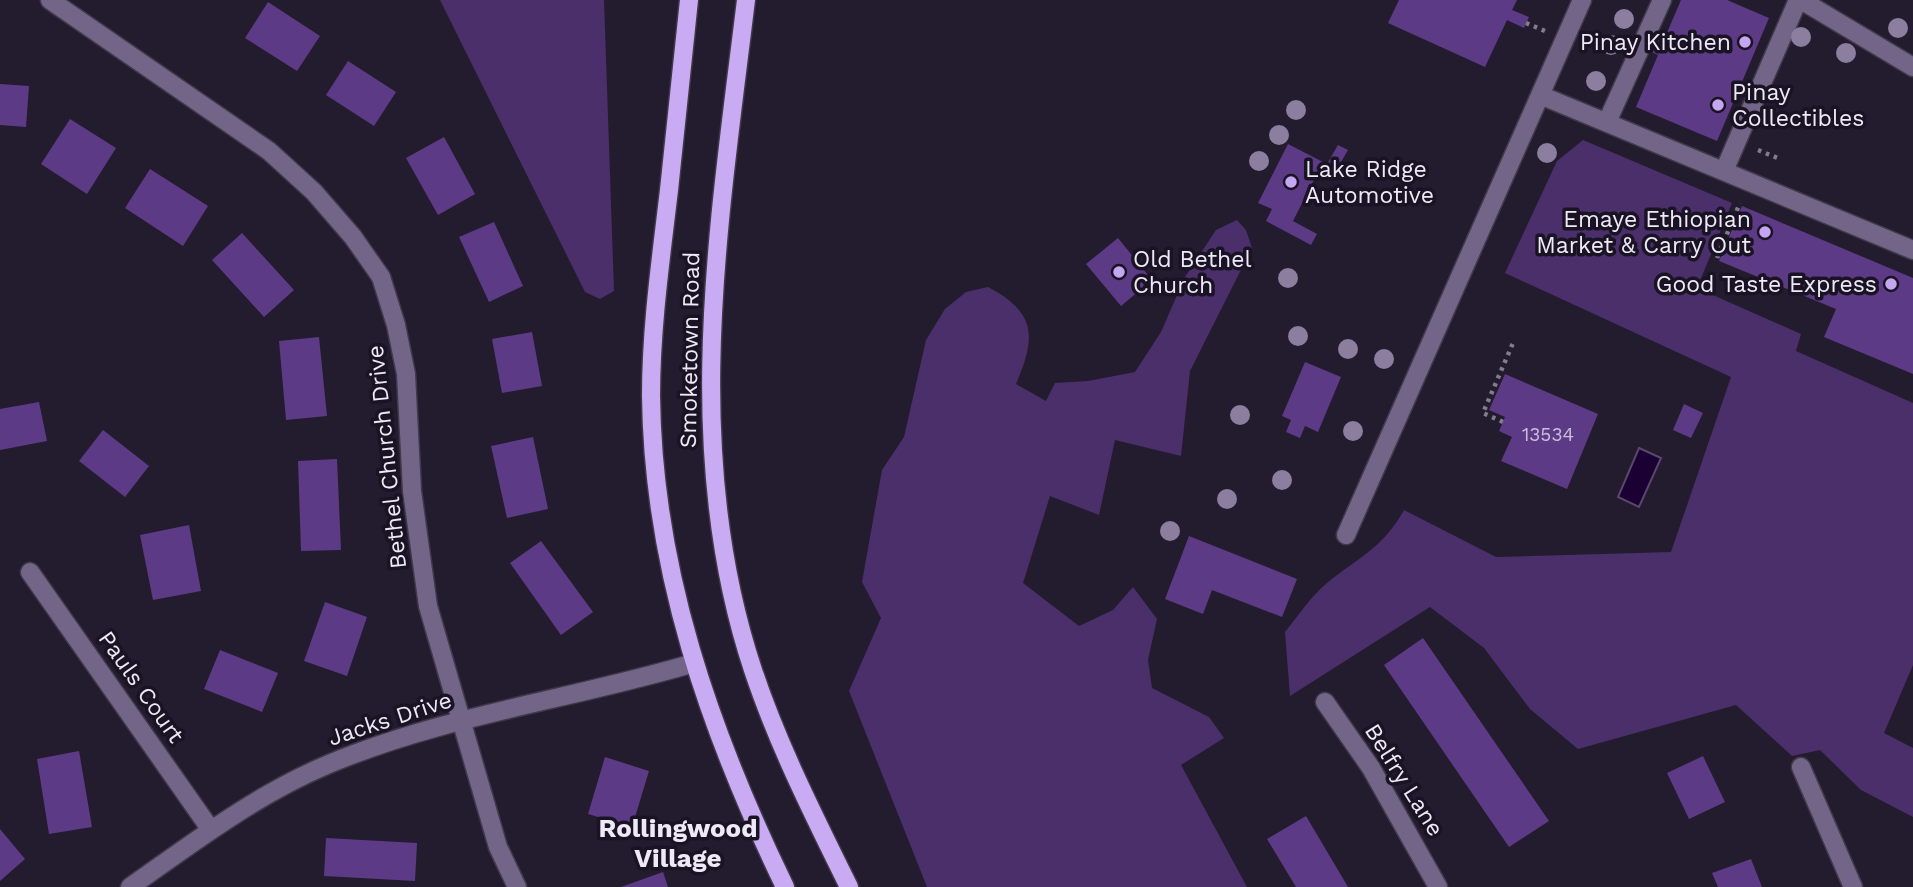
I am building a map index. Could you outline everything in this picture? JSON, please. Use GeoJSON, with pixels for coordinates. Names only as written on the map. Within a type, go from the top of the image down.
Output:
{"type":"FeatureCollection","features":[{"type":"Feature","properties":{"kind":"main road","name":"Smoketown Road"},"geometry":{"type":"LineString","coordinates":[[689,0],[655,303],[651,396],[660,517],[694,663],[740,793],[785,887]]}},
{"type":"Feature","properties":{"kind":"main road","name":"Smoketown Road"},"geometry":{"type":"LineString","coordinates":[[746,0],[711,301],[709,409],[715,493],[728,573],[752,669],[780,746],[849,887]]}},
{"type":"Feature","properties":{"kind":"street","name":"Bethel Church Drive"},"geometry":{"type":"LineString","coordinates":[[50,0],[269,151],[314,192],[353,237],[381,277],[397,324],[406,374],[412,491],[428,606],[498,847],[517,887]]}},
{"type":"Feature","properties":{"kind":"street"},"geometry":{"type":"LineString","coordinates":[[1346,535],[1582,0]]}},
{"type":"Feature","properties":{"kind":"street"},"geometry":{"type":"LineString","coordinates":[[1607,122],[1661,0]]}},
{"type":"Feature","properties":{"kind":"street"},"geometry":{"type":"LineString","coordinates":[[1724,171],[1800,0],[1913,67]]}},
{"type":"Feature","properties":{"kind":"street"},"geometry":{"type":"LineString","coordinates":[[1540,95],[1913,250]]}},
{"type":"Feature","properties":{"kind":"street","name":"Pauls Court"},"geometry":{"type":"LineString","coordinates":[[30,572],[211,830]]}},
{"type":"Feature","properties":{"kind":"street","name":"Jacks Drive"},"geometry":{"type":"LineString","coordinates":[[130,887],[252,803],[327,765],[392,740],[461,720],[694,663]]}},
{"type":"Feature","properties":{"kind":"street","name":"Belfry Lane"},"geometry":{"type":"LineString","coordinates":[[1325,702],[1371,768],[1438,887]]}},
{"type":"Feature","properties":{"kind":"street"},"geometry":{"type":"LineString","coordinates":[[1801,767],[1853,887]]}},
{"type":"Feature","properties":{"kind":"path"},"geometry":{"type":"LineString","coordinates":[[1717,258],[1740,202]]}},
{"type":"Feature","properties":{"kind":"path"},"geometry":{"type":"LineString","coordinates":[[1503,422],[1483,413],[1513,342]]}},
{"type":"Feature","properties":{"kind":"shaded area"},"geometry":{"type":"Polygon","coordinates":[[[440,0],[604,0],[614,291],[600,299],[585,292],[440,0]]]}},
{"type":"Feature","properties":{"kind":"shaded area"},"geometry":{"type":"Polygon","coordinates":[[[1583,140],[1732,203],[1697,288],[1801,334],[1796,351],[1913,403],[1913,665],[1884,733],[1913,748],[1913,817],[1861,790],[1820,750],[1792,756],[1736,705],[1578,749],[1530,709],[1484,648],[1430,607],[1290,696],[1285,632],[1321,588],[1388,534],[1404,510],[1496,557],[1671,552],[1731,377],[1505,273],[1557,161],[1583,140]]]}},
{"type":"Feature","properties":{"kind":"shaded area"},"geometry":{"type":"Polygon","coordinates":[[[1237,220],[1246,230],[1252,248],[1190,371],[1181,456],[1115,440],[1099,515],[1050,496],[1023,583],[1079,626],[1113,610],[1133,587],[1157,619],[1148,660],[1152,688],[1209,717],[1224,738],[1181,765],[1247,887],[927,887],[849,691],[881,618],[862,582],[882,470],[904,437],[926,340],[945,309],[966,292],[988,287],[1016,307],[1028,328],[1027,353],[1016,384],[1046,401],[1055,383],[1088,381],[1135,372],[1161,332],[1185,277],[1216,230],[1237,220]]]}},
{"type":"Feature","properties":{"kind":"shaded area"},"geometry":{"type":"Polygon","coordinates":[[[1639,448],[1661,458],[1639,507],[1618,497],[1639,448]]]}},
{"type":"Feature","properties":{"kind":"building"},"geometry":{"type":"Polygon","coordinates":[[[1399,0],[1517,0],[1512,10],[1529,17],[1524,28],[1507,20],[1485,67],[1388,23],[1399,0]]]}},
{"type":"Feature","properties":{"kind":"building"},"geometry":{"type":"Polygon","coordinates":[[[1681,0],[1727,0],[1769,18],[1717,141],[1636,107],[1658,55],[1634,45],[1642,25],[1666,35],[1681,0]]]}},
{"type":"Feature","properties":{"kind":"building"},"geometry":{"type":"Polygon","coordinates":[[[268,2],[320,36],[297,71],[245,38],[268,2]]]}},
{"type":"Feature","properties":{"kind":"building"},"geometry":{"type":"Polygon","coordinates":[[[348,61],[396,92],[374,126],[326,95],[348,61]]]}},
{"type":"Feature","properties":{"kind":"building"},"geometry":{"type":"Polygon","coordinates":[[[0,84],[29,86],[26,127],[0,125],[0,84]]]}},
{"type":"Feature","properties":{"kind":"building"},"geometry":{"type":"Polygon","coordinates":[[[70,119],[116,148],[87,194],[41,164],[70,119]]]}},
{"type":"Feature","properties":{"kind":"building"},"geometry":{"type":"Polygon","coordinates":[[[444,137],[475,194],[438,215],[406,158],[444,137]]]}},
{"type":"Feature","properties":{"kind":"building","name":"Lake Ridge Automotive"},"geometry":{"type":"Polygon","coordinates":[[[1288,144],[1323,162],[1293,221],[1317,234],[1311,245],[1266,221],[1272,209],[1258,203],[1288,144]]]}},
{"type":"Feature","properties":{"kind":"building"},"geometry":{"type":"Polygon","coordinates":[[[1338,145],[1348,150],[1337,169],[1327,164],[1338,145]]]}},
{"type":"Feature","properties":{"kind":"building"},"geometry":{"type":"Polygon","coordinates":[[[150,169],[208,206],[183,246],[125,208],[150,169]]]}},
{"type":"Feature","properties":{"kind":"building"},"geometry":{"type":"Polygon","coordinates":[[[1742,206],[1913,278],[1913,374],[1824,337],[1836,309],[1719,261],[1742,206]]]}},
{"type":"Feature","properties":{"kind":"building"},"geometry":{"type":"Polygon","coordinates":[[[494,222],[523,286],[489,302],[459,237],[494,222]]]}},
{"type":"Feature","properties":{"kind":"building"},"geometry":{"type":"Polygon","coordinates":[[[242,233],[294,290],[264,317],[212,260],[242,233]]]}},
{"type":"Feature","properties":{"kind":"building","name":"Old Bethel Church"},"geometry":{"type":"Polygon","coordinates":[[[1118,238],[1152,280],[1121,306],[1086,264],[1118,238]]]}},
{"type":"Feature","properties":{"kind":"building"},"geometry":{"type":"Polygon","coordinates":[[[532,332],[542,386],[502,393],[492,339],[532,332]]]}},
{"type":"Feature","properties":{"kind":"building"},"geometry":{"type":"Polygon","coordinates":[[[319,337],[327,416],[286,420],[279,341],[319,337]]]}},
{"type":"Feature","properties":{"kind":"building"},"geometry":{"type":"Polygon","coordinates":[[[1305,362],[1341,377],[1318,432],[1305,426],[1300,438],[1286,432],[1291,420],[1282,416],[1305,362]]]}},
{"type":"Feature","properties":{"kind":"building"},"geometry":{"type":"Polygon","coordinates":[[[1505,374],[1598,414],[1567,489],[1501,461],[1512,437],[1499,431],[1505,417],[1489,410],[1505,374]]]}},
{"type":"Feature","properties":{"kind":"building"},"geometry":{"type":"Polygon","coordinates":[[[39,402],[47,441],[0,450],[0,409],[39,402]]]}},
{"type":"Feature","properties":{"kind":"building"},"geometry":{"type":"Polygon","coordinates":[[[1684,404],[1703,413],[1691,438],[1673,430],[1684,404]]]}},
{"type":"Feature","properties":{"kind":"building"},"geometry":{"type":"Polygon","coordinates":[[[103,430],[149,466],[125,497],[79,461],[103,430]]]}},
{"type":"Feature","properties":{"kind":"building"},"geometry":{"type":"Polygon","coordinates":[[[533,437],[548,509],[507,518],[491,446],[533,437]]]}},
{"type":"Feature","properties":{"kind":"building"},"geometry":{"type":"Polygon","coordinates":[[[337,459],[341,550],[301,551],[298,461],[337,459]]]}},
{"type":"Feature","properties":{"kind":"building"},"geometry":{"type":"Polygon","coordinates":[[[189,525],[201,591],[153,600],[140,535],[189,525]]]}},
{"type":"Feature","properties":{"kind":"building"},"geometry":{"type":"Polygon","coordinates":[[[1189,536],[1297,579],[1282,617],[1212,590],[1203,614],[1165,599],[1189,536]]]}},
{"type":"Feature","properties":{"kind":"building"},"geometry":{"type":"Polygon","coordinates":[[[541,541],[593,612],[561,635],[510,563],[541,541]]]}},
{"type":"Feature","properties":{"kind":"building"},"geometry":{"type":"Polygon","coordinates":[[[325,602],[367,617],[347,676],[304,661],[325,602]]]}},
{"type":"Feature","properties":{"kind":"building"},"geometry":{"type":"Polygon","coordinates":[[[1423,638],[1549,821],[1509,847],[1384,665],[1423,638]]]}},
{"type":"Feature","properties":{"kind":"building"},"geometry":{"type":"Polygon","coordinates":[[[220,650],[278,673],[262,712],[204,689],[220,650]]]}},
{"type":"Feature","properties":{"kind":"building"},"geometry":{"type":"Polygon","coordinates":[[[79,751],[92,827],[49,834],[37,759],[79,751]]]}},
{"type":"Feature","properties":{"kind":"building"},"geometry":{"type":"Polygon","coordinates":[[[1703,756],[1725,802],[1689,819],[1667,773],[1703,756]]]}},
{"type":"Feature","properties":{"kind":"building"},"geometry":{"type":"Polygon","coordinates":[[[605,757],[649,771],[632,827],[588,814],[605,757]]]}},
{"type":"Feature","properties":{"kind":"building"},"geometry":{"type":"Polygon","coordinates":[[[1306,816],[1348,887],[1296,887],[1267,839],[1306,816]]]}},
{"type":"Feature","properties":{"kind":"building"},"geometry":{"type":"Polygon","coordinates":[[[0,829],[25,859],[0,881],[0,829]]]}},
{"type":"Feature","properties":{"kind":"building"},"geometry":{"type":"Polygon","coordinates":[[[326,838],[417,843],[415,881],[324,876],[326,838]]]}},
{"type":"Feature","properties":{"kind":"building"},"geometry":{"type":"Polygon","coordinates":[[[1751,859],[1762,887],[1718,887],[1712,873],[1751,859]]]}},
{"type":"Feature","properties":{"kind":"building"},"geometry":{"type":"Polygon","coordinates":[[[663,872],[668,887],[621,887],[663,872]]]}},
{"type":"Feature","properties":{"kind":"place","name":"Pinay Kitchen"},"geometry":{"type":"Point","coordinates":[1745,42]}},
{"type":"Feature","properties":{"kind":"place","name":"Pinay Collectibles"},"geometry":{"type":"Point","coordinates":[1718,105]}},
{"type":"Feature","properties":{"kind":"place","name":"Lake Ridge Automotive"},"geometry":{"type":"Point","coordinates":[1291,182]}},
{"type":"Feature","properties":{"kind":"place","name":"Emaye Ethiopian Market & Carry Out"},"geometry":{"type":"Point","coordinates":[1765,232]}},
{"type":"Feature","properties":{"kind":"place","name":"Old Bethel Church"},"geometry":{"type":"Point","coordinates":[1119,272]}},
{"type":"Feature","properties":{"kind":"place","name":"Good Taste Express"},"geometry":{"type":"Point","coordinates":[1891,284]}},
{"type":"Feature","properties":{"kind":"district","name":"Rollingwood Village"},"geometry":{"type":"Point","coordinates":[678,843]}}]}
